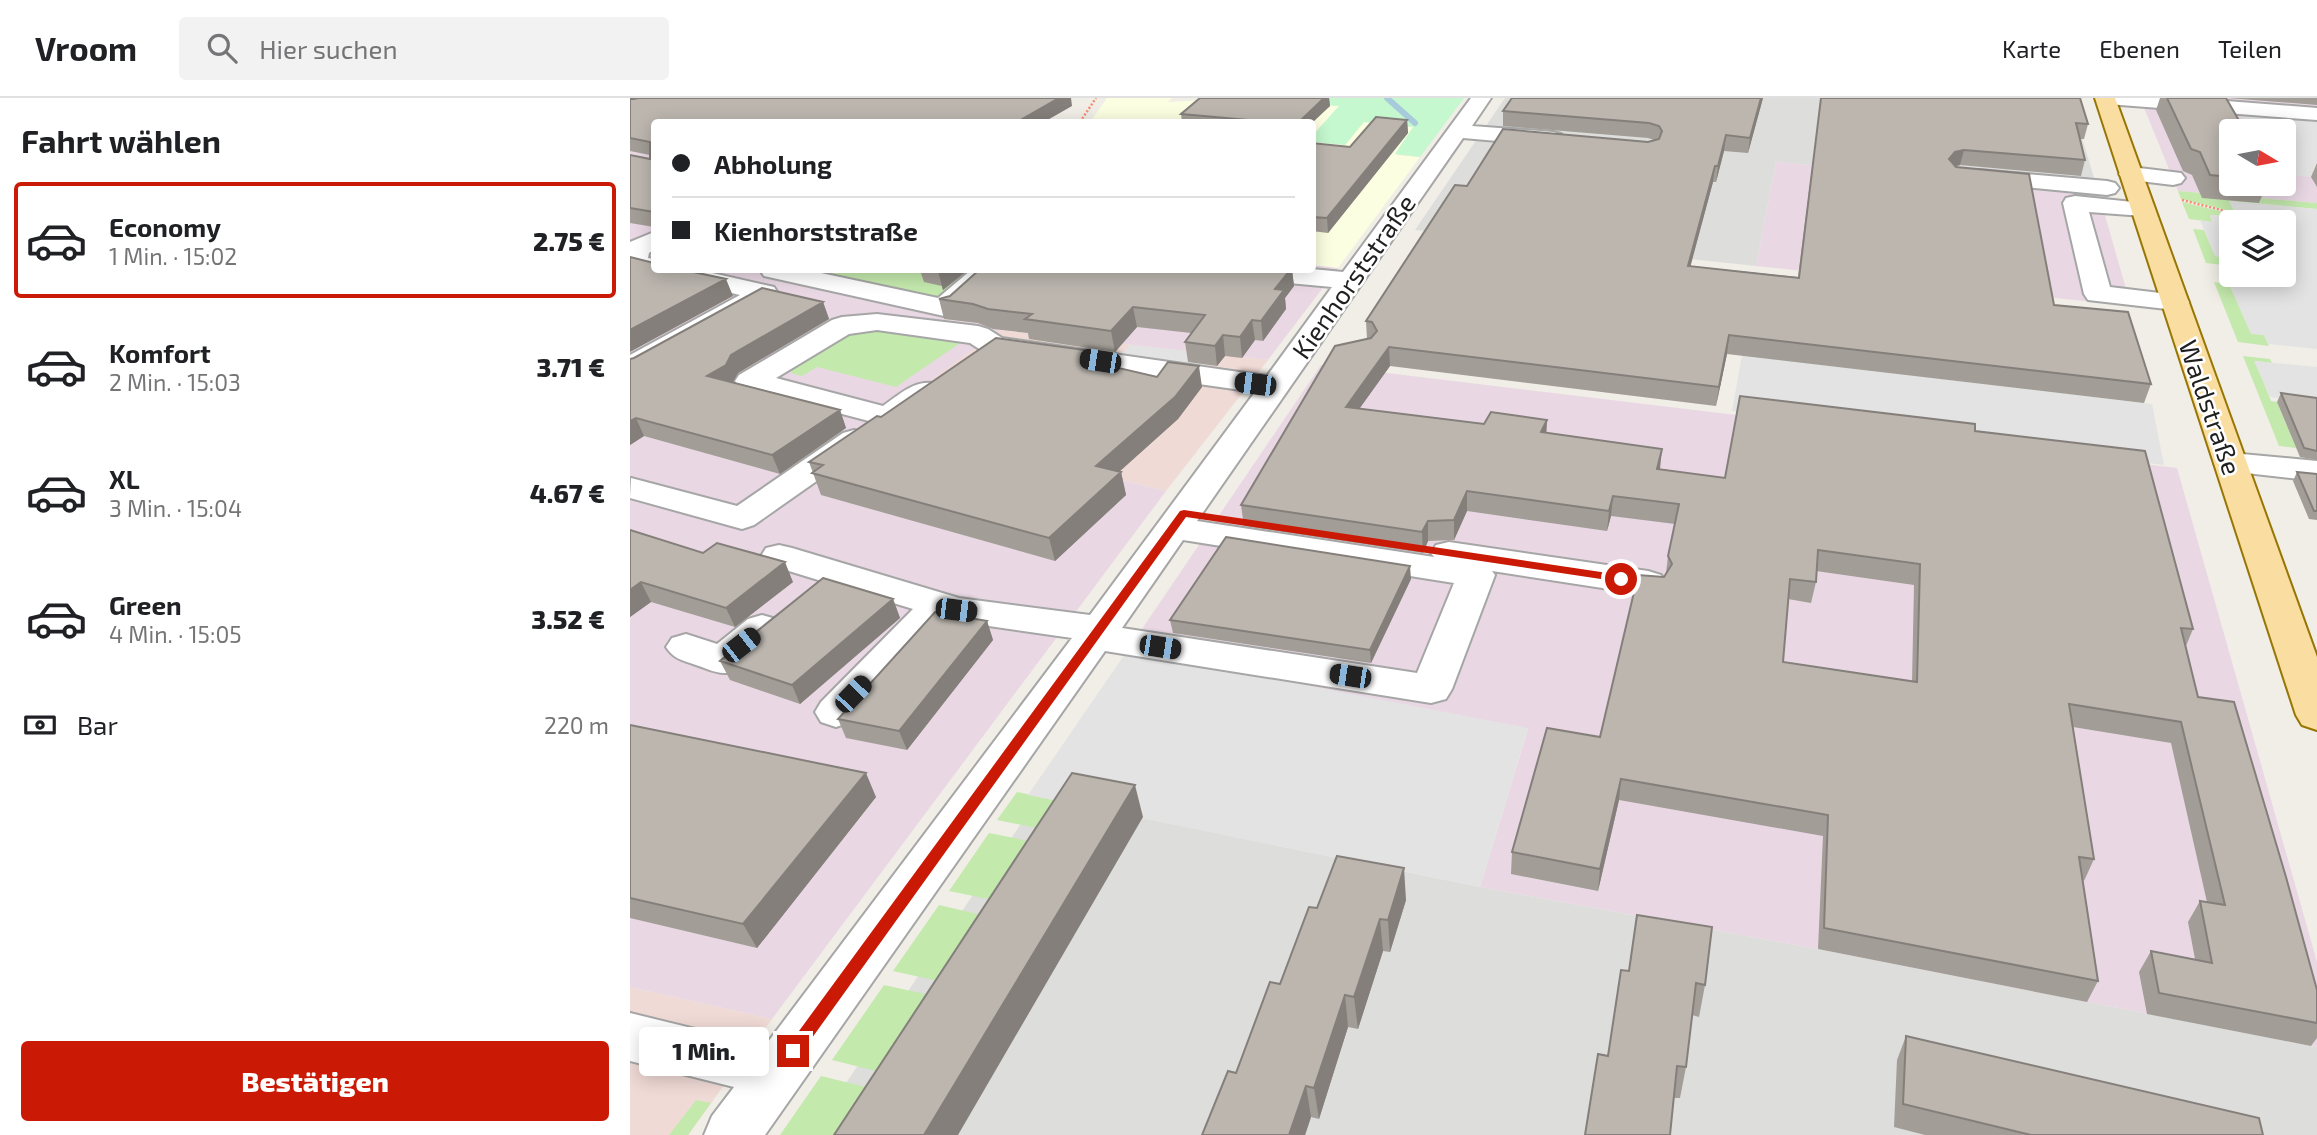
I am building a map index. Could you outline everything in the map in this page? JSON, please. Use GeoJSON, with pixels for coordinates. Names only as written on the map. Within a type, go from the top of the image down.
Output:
{"type":"FeatureCollection","features":[{"type":"Feature","properties":{"kind":"main road","name":"Waldstraße"},"geometry":{"type":"LineString","coordinates":[[2106,98],[2317,715]]}},
{"type":"Feature","properties":{"kind":"street","name":"Kienhorststraße"},"geometry":{"type":"LineString","coordinates":[[732,1135],[1179,521],[1481,98]]}},
{"type":"Feature","properties":{"kind":"street"},"geometry":{"type":"LineString","coordinates":[[2106,98],[2317,114]]}},
{"type":"Feature","properties":{"kind":"street"},"geometry":{"type":"LineString","coordinates":[[1457,131],[1572,141]]}},
{"type":"Feature","properties":{"kind":"street"},"geometry":{"type":"LineString","coordinates":[[1960,175],[2137,189],[2174,188]]}},
{"type":"Feature","properties":{"kind":"street"},"geometry":{"type":"LineString","coordinates":[[2137,189],[2075,203],[2098,294],[2175,302]]}},
{"type":"Feature","properties":{"kind":"street"},"geometry":{"type":"LineString","coordinates":[[651,242],[636,249],[634,262],[651,266]]}},
{"type":"Feature","properties":{"kind":"street"},"geometry":{"type":"LineString","coordinates":[[630,367],[764,293],[680,273]]}},
{"type":"Feature","properties":{"kind":"street"},"geometry":{"type":"LineString","coordinates":[[786,273],[944,308],[983,273]]}},
{"type":"Feature","properties":{"kind":"street"},"geometry":{"type":"LineString","coordinates":[[1268,273],[1350,281]]}},
{"type":"Feature","properties":{"kind":"street"},"geometry":{"type":"LineString","coordinates":[[888,416],[750,381],[842,326],[877,321],[978,335],[972,360]]}},
{"type":"Feature","properties":{"kind":"street"},"geometry":{"type":"LineString","coordinates":[[1307,341],[1340,345]]}},
{"type":"Feature","properties":{"kind":"street"},"geometry":{"type":"LineString","coordinates":[[631,488],[742,518],[972,360],[1275,386]]}},
{"type":"Feature","properties":{"kind":"street"},"geometry":{"type":"LineString","coordinates":[[2231,463],[2317,471]]}},
{"type":"Feature","properties":{"kind":"street"},"geometry":{"type":"LineString","coordinates":[[1179,521],[1648,583]]}},
{"type":"Feature","properties":{"kind":"street"},"geometry":{"type":"LineString","coordinates":[[779,556],[956,610],[1431,689],[1476,575],[1179,521]]}},
{"type":"Feature","properties":{"kind":"street"},"geometry":{"type":"LineString","coordinates":[[686,647],[723,660],[832,572]]}},
{"type":"Feature","properties":{"kind":"street"},"geometry":{"type":"LineString","coordinates":[[836,712],[939,605]]}},
{"type":"Feature","properties":{"kind":"street"},"geometry":{"type":"LineString","coordinates":[[630,1037],[777,1073]]}},
{"type":"Feature","properties":{"kind":"path"},"geometry":{"type":"LineString","coordinates":[[1082,119],[1096,98]]}},
{"type":"Feature","properties":{"kind":"path"},"geometry":{"type":"LineString","coordinates":[[2174,188],[2229,210]]}},
{"type":"Feature","properties":{"kind":"shaded area"},"geometry":{"type":"Polygon","coordinates":[[[1107,98],[1172,98],[1168,102],[1242,98],[1339,106],[1316,132],[1316,119],[1092,119],[1107,98]]]}},
{"type":"Feature","properties":{"kind":"shaded area"},"geometry":{"type":"Polygon","coordinates":[[[1505,98],[2070,98],[2098,191],[1776,162],[1756,266],[1415,230],[1505,98]]]}},
{"type":"Feature","properties":{"kind":"shaded area"},"geometry":{"type":"Polygon","coordinates":[[[2140,98],[2317,98],[2317,203],[2236,196],[2296,196],[2296,119],[2219,119],[2219,195],[2178,191],[2140,98]]]}},
{"type":"Feature","properties":{"kind":"shaded area"},"geometry":{"type":"Polygon","coordinates":[[[2240,115],[2291,119],[2242,119],[2240,115]]]}},
{"type":"Feature","properties":{"kind":"shaded area"},"geometry":{"type":"Polygon","coordinates":[[[2296,119],[2317,121],[2317,178],[2296,175],[2296,119]]]}},
{"type":"Feature","properties":{"kind":"shaded area"},"geometry":{"type":"Polygon","coordinates":[[[1363,122],[1414,127],[1396,155],[1420,157],[1338,268],[1316,265],[1316,142],[1345,145],[1363,122]]]}},
{"type":"Feature","properties":{"kind":"shaded area"},"geometry":{"type":"Polygon","coordinates":[[[630,147],[651,151],[651,273],[823,273],[930,297],[974,273],[1316,273],[1316,265],[1338,268],[1268,360],[1000,330],[887,412],[901,425],[1166,491],[772,1019],[630,987],[630,147]]]}},
{"type":"Feature","properties":{"kind":"shaded area"},"geometry":{"type":"Polygon","coordinates":[[[1776,162],[2098,191],[2131,306],[1756,266],[1776,162]]]}},
{"type":"Feature","properties":{"kind":"shaded area"},"geometry":{"type":"Polygon","coordinates":[[[2229,201],[2317,209],[2317,349],[2268,344],[2264,335],[2251,334],[2231,287],[2296,287],[2296,210],[2234,210],[2229,201]]]}},
{"type":"Feature","properties":{"kind":"shaded area"},"geometry":{"type":"Polygon","coordinates":[[[2210,215],[2219,216],[2219,256],[2215,256],[2200,220],[2212,222],[2210,215]]]}},
{"type":"Feature","properties":{"kind":"shaded area"},"geometry":{"type":"Polygon","coordinates":[[[1000,330],[1268,360],[1166,491],[900,425],[886,412],[1000,330]]]}},
{"type":"Feature","properties":{"kind":"shaded area"},"geometry":{"type":"Polygon","coordinates":[[[1130,345],[1215,354],[1208,365],[1167,400],[1093,382],[1130,345]]]}},
{"type":"Feature","properties":{"kind":"shaded area"},"geometry":{"type":"Polygon","coordinates":[[[1742,355],[2152,404],[2164,465],[1732,411],[1742,355]]]}},
{"type":"Feature","properties":{"kind":"shaded area"},"geometry":{"type":"Polygon","coordinates":[[[2254,361],[2317,367],[2317,403],[2270,397],[2254,361]]]}},
{"type":"Feature","properties":{"kind":"shaded area"},"geometry":{"type":"Polygon","coordinates":[[[1321,365],[2177,468],[2317,962],[2317,1047],[1818,949],[1480,887],[1528,729],[1127,651],[1321,365]]]}},
{"type":"Feature","properties":{"kind":"shaded area"},"geometry":{"type":"Polygon","coordinates":[[[1127,651],[1528,728],[1480,887],[1028,795],[1127,651]]]}},
{"type":"Feature","properties":{"kind":"shaded area"},"geometry":{"type":"Polygon","coordinates":[[[1039,797],[1480,887],[1818,949],[2317,1047],[2317,1135],[811,1135],[1039,797]]]}},
{"type":"Feature","properties":{"kind":"shaded area"},"geometry":{"type":"Polygon","coordinates":[[[630,987],[772,1019],[688,1135],[630,1135],[630,987]]]}},
{"type":"Feature","properties":{"kind":"green space"},"geometry":{"type":"Polygon","coordinates":[[[1242,98],[1464,98],[1420,157],[1395,154],[1413,127],[1364,122],[1345,145],[1316,142],[1316,132],[1339,106],[1242,98]]]}},
{"type":"Feature","properties":{"kind":"green space"},"geometry":{"type":"Polygon","coordinates":[[[2178,191],[2317,203],[2317,209],[2229,201],[2234,210],[2227,210],[2181,199],[2178,191]]]}},
{"type":"Feature","properties":{"kind":"green space"},"geometry":{"type":"Polygon","coordinates":[[[2182,202],[2219,211],[2219,216],[2210,215],[2212,222],[2189,219],[2182,202]]]}},
{"type":"Feature","properties":{"kind":"green space"},"geometry":{"type":"Polygon","coordinates":[[[2193,229],[2204,230],[2215,256],[2219,256],[2219,265],[2206,263],[2193,229]]]}},
{"type":"Feature","properties":{"kind":"green space"},"geometry":{"type":"Polygon","coordinates":[[[823,273],[976,273],[944,297],[930,297],[823,273]]]}},
{"type":"Feature","properties":{"kind":"green space"},"geometry":{"type":"Polygon","coordinates":[[[2214,282],[2219,283],[2219,287],[2230,287],[2251,333],[2264,335],[2269,346],[2238,342],[2214,282]]]}},
{"type":"Feature","properties":{"kind":"green space"},"geometry":{"type":"Polygon","coordinates":[[[868,327],[963,341],[896,387],[817,367],[802,376],[793,374],[789,368],[837,334],[868,327]]]}},
{"type":"Feature","properties":{"kind":"green space"},"geometry":{"type":"Polygon","coordinates":[[[2243,356],[2270,359],[2272,363],[2255,361],[2271,401],[2277,402],[2296,448],[2279,446],[2243,356]]]}},
{"type":"Feature","properties":{"kind":"green space"},"geometry":{"type":"Polygon","coordinates":[[[1017,792],[1081,805],[1063,833],[997,820],[1017,792]]]}},
{"type":"Feature","properties":{"kind":"green space"},"geometry":{"type":"Polygon","coordinates":[[[989,833],[1054,846],[1017,905],[949,891],[989,833]]]}},
{"type":"Feature","properties":{"kind":"green space"},"geometry":{"type":"Polygon","coordinates":[[[939,905],[1007,921],[965,987],[893,971],[939,905]]]}},
{"type":"Feature","properties":{"kind":"green space"},"geometry":{"type":"Polygon","coordinates":[[[884,985],[957,1001],[908,1079],[832,1060],[884,985]]]}},
{"type":"Feature","properties":{"kind":"green space"},"geometry":{"type":"Polygon","coordinates":[[[821,1076],[898,1095],[872,1135],[780,1135],[821,1076]]]}},
{"type":"Feature","properties":{"kind":"green space"},"geometry":{"type":"Polygon","coordinates":[[[696,1100],[711,1103],[688,1135],[669,1135],[696,1100]]]}},
{"type":"Feature","properties":{"kind":"building"},"geometry":{"type":"Polygon","coordinates":[[[1059,98],[1022,119],[651,119],[651,212],[630,208],[630,155],[650,159],[650,142],[630,138],[630,99],[1059,98]]]}},
{"type":"Feature","properties":{"kind":"building"},"geometry":{"type":"Polygon","coordinates":[[[1200,98],[1324,98],[1302,119],[1237,119],[1181,114],[1200,98]]]}},
{"type":"Feature","properties":{"kind":"building"},"geometry":{"type":"Polygon","coordinates":[[[1512,98],[1761,98],[1750,138],[1726,135],[1688,266],[1799,278],[1821,98],[2080,98],[2088,124],[2076,123],[2085,160],[1964,150],[1955,152],[1949,159],[1956,167],[2029,174],[2054,305],[2128,312],[2151,384],[1729,335],[1719,387],[1389,347],[1346,407],[1484,424],[1491,412],[1547,420],[1541,432],[1662,449],[1657,469],[1725,478],[1740,396],[1975,424],[1975,431],[2145,451],[2193,629],[2181,628],[2198,697],[2234,702],[2317,990],[2317,1023],[2159,993],[2151,951],[2212,963],[2200,901],[2225,905],[2181,722],[2069,704],[2094,859],[2079,857],[2098,981],[1824,928],[1828,815],[1621,779],[1600,869],[1512,852],[1547,728],[1600,737],[1638,575],[1664,577],[1672,564],[1668,556],[1679,504],[1613,496],[1609,511],[1467,491],[1454,520],[1428,521],[1422,532],[1241,505],[1335,346],[1371,338],[1377,331],[1372,322],[1366,321],[1455,185],[1467,186],[1503,129],[1648,142],[1659,139],[1662,131],[1659,126],[1649,123],[1503,111],[1512,98]],[[1818,550],[1816,582],[1790,579],[1783,662],[1917,682],[1920,564],[1818,550]]]}},
{"type":"Feature","properties":{"kind":"building"},"geometry":{"type":"Polygon","coordinates":[[[2167,98],[2226,98],[2238,119],[2219,119],[2219,176],[2210,175],[2200,152],[2191,149],[2167,98]]]}},
{"type":"Feature","properties":{"kind":"building"},"geometry":{"type":"Polygon","coordinates":[[[1376,117],[1407,120],[1327,218],[1316,217],[1316,143],[1350,147],[1376,117]]]}},
{"type":"Feature","properties":{"kind":"building"},"geometry":{"type":"Polygon","coordinates":[[[630,257],[651,262],[651,273],[698,273],[726,279],[630,330],[630,257]]]}},
{"type":"Feature","properties":{"kind":"building"},"geometry":{"type":"Polygon","coordinates":[[[976,273],[1288,273],[1275,289],[1284,290],[1261,321],[1252,320],[1240,337],[1223,335],[1215,346],[1185,342],[1205,315],[1133,307],[1111,331],[1025,319],[1032,314],[939,299],[950,296],[976,273]]]}},
{"type":"Feature","properties":{"kind":"building"},"geometry":{"type":"Polygon","coordinates":[[[762,288],[823,302],[731,355],[726,365],[707,376],[840,410],[772,455],[636,418],[630,421],[630,359],[762,288]]]}},
{"type":"Feature","properties":{"kind":"building"},"geometry":{"type":"Polygon","coordinates":[[[996,338],[1092,351],[1084,360],[1157,377],[1168,362],[1199,366],[1175,397],[1096,466],[1121,472],[1049,538],[812,473],[823,465],[809,462],[877,416],[881,417],[996,338]]]}},
{"type":"Feature","properties":{"kind":"building"},"geometry":{"type":"Polygon","coordinates":[[[2281,393],[2317,398],[2317,451],[2304,448],[2281,393]]]}},
{"type":"Feature","properties":{"kind":"building"},"geometry":{"type":"Polygon","coordinates":[[[2297,472],[2317,474],[2317,511],[2314,511],[2297,472]]]}},
{"type":"Feature","properties":{"kind":"building"},"geometry":{"type":"Polygon","coordinates":[[[630,530],[703,553],[717,543],[785,562],[726,608],[641,582],[630,590],[630,530]]]}},
{"type":"Feature","properties":{"kind":"building"},"geometry":{"type":"Polygon","coordinates":[[[1226,537],[1410,566],[1370,650],[1170,620],[1226,537]]]}},
{"type":"Feature","properties":{"kind":"building"},"geometry":{"type":"Polygon","coordinates":[[[823,578],[893,599],[792,685],[720,661],[823,578]]]}},
{"type":"Feature","properties":{"kind":"building"},"geometry":{"type":"Polygon","coordinates":[[[935,612],[987,621],[899,731],[838,719],[935,612]]]}},
{"type":"Feature","properties":{"kind":"building"},"geometry":{"type":"Polygon","coordinates":[[[630,725],[866,773],[743,924],[630,898],[630,725]]]}},
{"type":"Feature","properties":{"kind":"building"},"geometry":{"type":"Polygon","coordinates":[[[1072,773],[1135,785],[924,1135],[834,1135],[1072,773]]]}},
{"type":"Feature","properties":{"kind":"building"},"geometry":{"type":"Polygon","coordinates":[[[1337,856],[1404,868],[1388,920],[1380,919],[1354,997],[1345,995],[1314,1088],[1306,1086],[1289,1135],[1202,1135],[1228,1071],[1236,1073],[1270,982],[1280,984],[1309,907],[1317,908],[1337,856]]]}},
{"type":"Feature","properties":{"kind":"building"},"geometry":{"type":"Polygon","coordinates":[[[1637,915],[1712,927],[1705,985],[1696,983],[1686,1067],[1677,1066],[1670,1135],[1585,1135],[1598,1054],[1608,1056],[1621,970],[1629,971],[1637,915]]]}},
{"type":"Feature","properties":{"kind":"building"},"geometry":{"type":"Polygon","coordinates":[[[1906,1036],[2259,1118],[2263,1135],[2031,1135],[1903,1104],[1906,1036]]]}},
{"type":"Feature","properties":{"kind":"waterway"},"geometry":{"type":"LineString","coordinates":[[1387,98],[1415,123]]}},
{"type":"Feature","properties":{"kind":"route"},"geometry":{"type":"LineString","coordinates":[[793,1051],[1092,636],[1184,513],[1621,579]]}}]}
